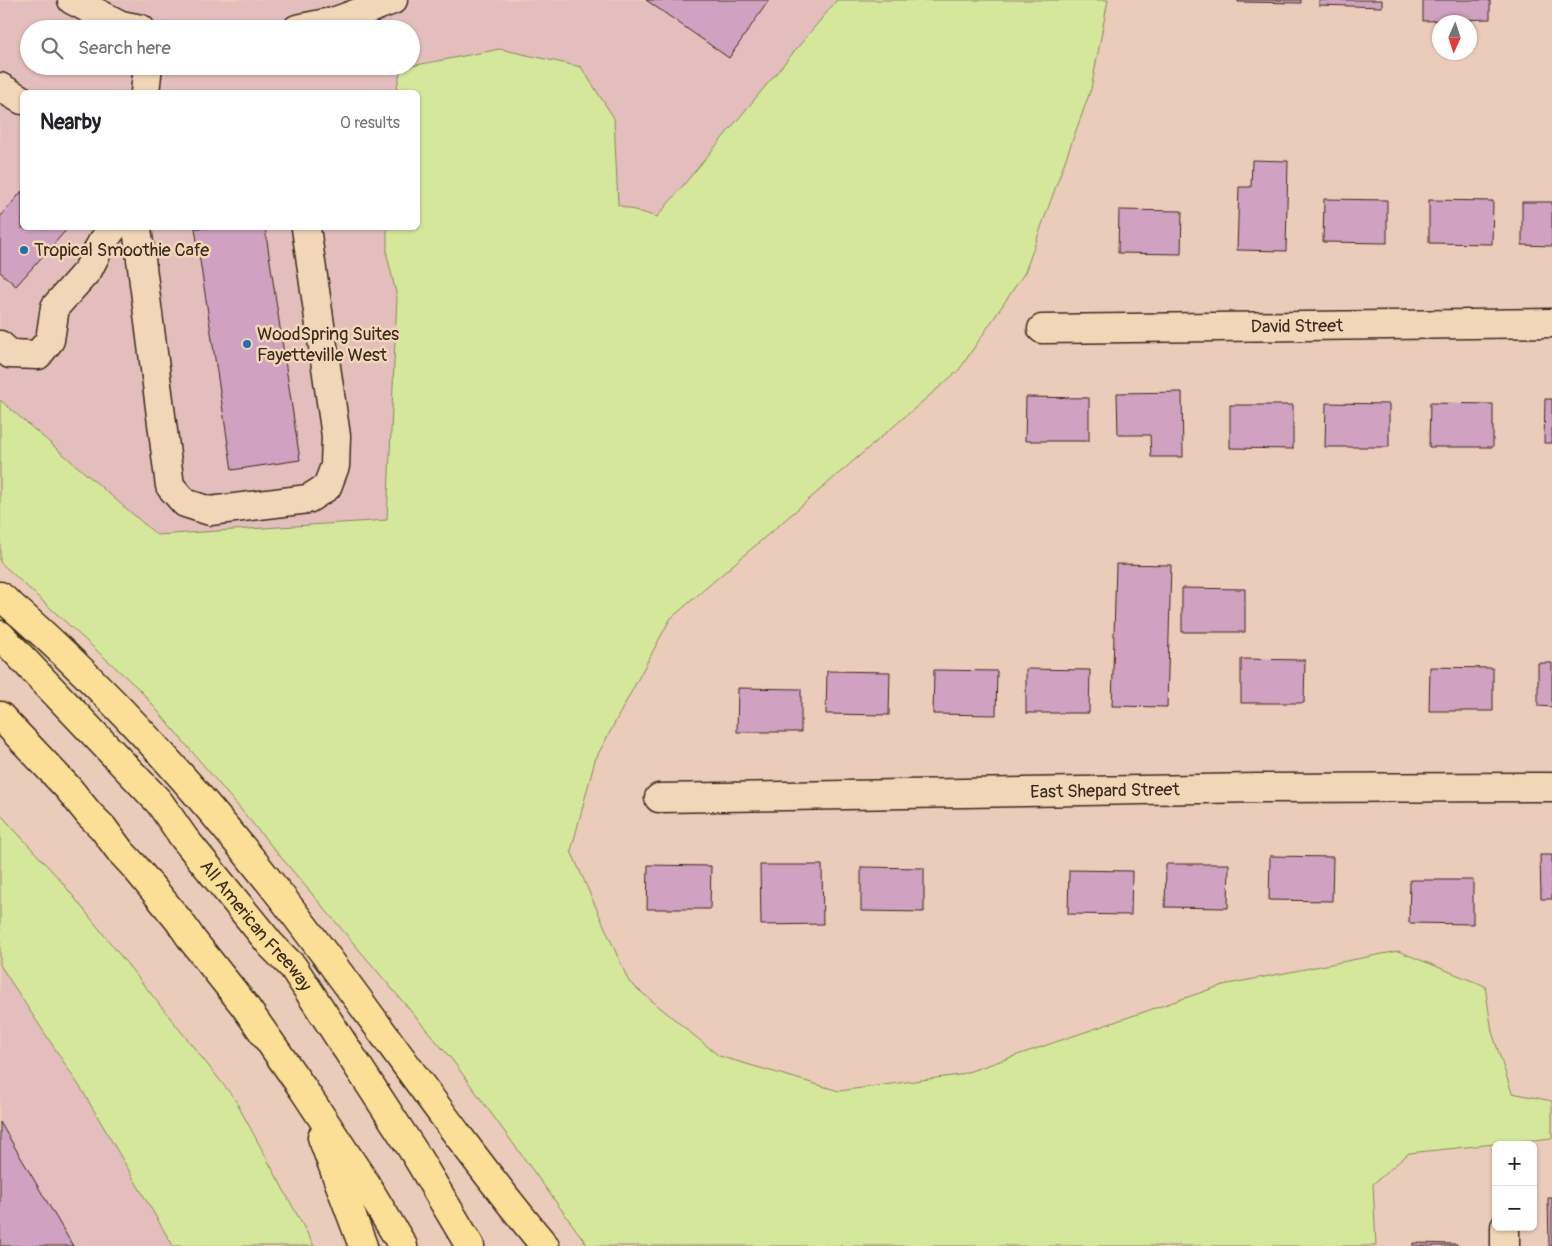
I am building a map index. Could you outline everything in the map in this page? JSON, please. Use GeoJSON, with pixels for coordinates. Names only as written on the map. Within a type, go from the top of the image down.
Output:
{"type":"FeatureCollection","features":[{"type":"Feature","properties":{"kind":"highway"},"geometry":{"type":"LineString","coordinates":[[0,596],[40,630],[130,720],[201,798],[280,895],[449,1125],[546,1246]]}},
{"type":"Feature","properties":{"kind":"highway","name":"All American Freeway"},"geometry":{"type":"LineString","coordinates":[[0,635],[159,802],[184,838],[265,937],[293,967],[414,1152],[470,1246]]}},
{"type":"Feature","properties":{"kind":"highway"},"geometry":{"type":"LineString","coordinates":[[0,716],[103,828],[244,1005],[362,1178],[403,1246]]}},
{"type":"Feature","properties":{"kind":"highway"},"geometry":{"type":"LineString","coordinates":[[303,1089],[363,1246]]}},
{"type":"Feature","properties":{"kind":"street"},"geometry":{"type":"LineString","coordinates":[[72,0],[111,20]]}},
{"type":"Feature","properties":{"kind":"street"},"geometry":{"type":"LineString","coordinates":[[339,20],[393,0]]}},
{"type":"Feature","properties":{"kind":"street"},"geometry":{"type":"LineString","coordinates":[[145,90],[147,75]]}},
{"type":"Feature","properties":{"kind":"street"},"geometry":{"type":"LineString","coordinates":[[0,87],[20,99]]}},
{"type":"Feature","properties":{"kind":"street"},"geometry":{"type":"LineString","coordinates":[[0,345],[10,354],[38,355],[50,340],[56,306],[88,270],[101,244],[112,230]]}},
{"type":"Feature","properties":{"kind":"street"},"geometry":{"type":"LineString","coordinates":[[137,230],[170,486],[185,502],[210,511],[308,499],[327,487],[335,466],[336,436],[306,230]]}},
{"type":"Feature","properties":{"kind":"street","name":"David Street"},"geometry":{"type":"LineString","coordinates":[[1042,329],[1552,323]]}},
{"type":"Feature","properties":{"kind":"street","name":"East Shepard Street"},"geometry":{"type":"LineString","coordinates":[[659,798],[1238,788],[1552,787]]}},
{"type":"Feature","properties":{"kind":"street"},"geometry":{"type":"LineString","coordinates":[[1505,1231],[1506,1246]]}},
{"type":"Feature","properties":{"kind":"shaded area"},"geometry":{"type":"Polygon","coordinates":[[[0,0],[837,0],[657,217],[397,297],[387,520],[157,535],[0,400],[0,0]]]}},
{"type":"Feature","properties":{"kind":"shaded area"},"geometry":{"type":"Polygon","coordinates":[[[0,965],[82,1090],[173,1246],[0,1246],[0,965]]]}},
{"type":"Feature","properties":{"kind":"green space"},"geometry":{"type":"Polygon","coordinates":[[[837,0],[1108,0],[1091,89],[1025,272],[959,370],[670,619],[595,760],[571,851],[629,982],[719,1056],[839,1091],[959,1075],[1223,985],[1398,951],[1485,986],[1492,1032],[1512,1093],[1552,1101],[1552,1138],[1523,1141],[1492,1141],[1492,1144],[1409,1153],[1373,1184],[1376,1246],[588,1246],[453,1061],[140,690],[0,562],[0,400],[157,535],[387,520],[397,297],[387,255],[387,230],[420,230],[420,90],[396,90],[400,75],[420,75],[420,64],[500,49],[581,67],[614,118],[618,205],[657,217],[837,0]]]}},
{"type":"Feature","properties":{"kind":"green space"},"geometry":{"type":"Polygon","coordinates":[[[0,814],[61,881],[234,1098],[314,1246],[173,1246],[82,1090],[0,965],[0,814]]]}},
{"type":"Feature","properties":{"kind":"building"},"geometry":{"type":"Polygon","coordinates":[[[646,0],[769,0],[729,58],[646,0]]]}},
{"type":"Feature","properties":{"kind":"building"},"geometry":{"type":"Polygon","coordinates":[[[1238,0],[1301,0],[1301,3],[1238,2],[1238,0]]]}},
{"type":"Feature","properties":{"kind":"building"},"geometry":{"type":"Polygon","coordinates":[[[1319,0],[1382,0],[1382,7],[1319,5],[1319,0]]]}},
{"type":"Feature","properties":{"kind":"building"},"geometry":{"type":"Polygon","coordinates":[[[1423,0],[1490,0],[1490,19],[1477,19],[1477,15],[1432,15],[1432,21],[1423,21],[1423,0]]]}},
{"type":"Feature","properties":{"kind":"building"},"geometry":{"type":"Polygon","coordinates":[[[1252,160],[1288,161],[1286,251],[1237,250],[1239,187],[1251,187],[1252,160]]]}},
{"type":"Feature","properties":{"kind":"building","name":"Tropical Smoothie Cafe"},"geometry":{"type":"Polygon","coordinates":[[[20,193],[20,230],[66,230],[16,286],[0,272],[0,217],[20,193]]]}},
{"type":"Feature","properties":{"kind":"building"},"geometry":{"type":"Polygon","coordinates":[[[1324,199],[1387,200],[1387,243],[1323,242],[1324,199]]]}},
{"type":"Feature","properties":{"kind":"building"},"geometry":{"type":"Polygon","coordinates":[[[1429,200],[1493,201],[1492,244],[1429,243],[1429,200]]]}},
{"type":"Feature","properties":{"kind":"building"},"geometry":{"type":"Polygon","coordinates":[[[1522,202],[1552,202],[1552,246],[1522,245],[1522,202]]]}},
{"type":"Feature","properties":{"kind":"building"},"geometry":{"type":"Polygon","coordinates":[[[1119,210],[1182,211],[1181,254],[1118,253],[1119,210]]]}},
{"type":"Feature","properties":{"kind":"building","name":"WoodSpring Suites Fayetteville West"},"geometry":{"type":"Polygon","coordinates":[[[195,230],[265,230],[300,460],[232,470],[195,230]]]}},
{"type":"Feature","properties":{"kind":"building"},"geometry":{"type":"Polygon","coordinates":[[[1182,392],[1183,457],[1151,457],[1150,435],[1118,435],[1117,393],[1182,392]]]}},
{"type":"Feature","properties":{"kind":"building"},"geometry":{"type":"Polygon","coordinates":[[[1026,397],[1089,398],[1089,441],[1025,441],[1026,397]]]}},
{"type":"Feature","properties":{"kind":"building"},"geometry":{"type":"Polygon","coordinates":[[[1545,399],[1552,399],[1552,443],[1544,443],[1545,399]]]}},
{"type":"Feature","properties":{"kind":"building"},"geometry":{"type":"Polygon","coordinates":[[[1326,403],[1389,404],[1389,447],[1325,447],[1326,403]]]}},
{"type":"Feature","properties":{"kind":"building"},"geometry":{"type":"Polygon","coordinates":[[[1430,403],[1493,404],[1493,447],[1429,447],[1430,403]]]}},
{"type":"Feature","properties":{"kind":"building"},"geometry":{"type":"Polygon","coordinates":[[[1230,405],[1293,405],[1293,449],[1230,448],[1230,405]]]}},
{"type":"Feature","properties":{"kind":"building"},"geometry":{"type":"Polygon","coordinates":[[[1116,564],[1171,565],[1167,707],[1112,706],[1116,564]]]}},
{"type":"Feature","properties":{"kind":"building"},"geometry":{"type":"Polygon","coordinates":[[[1182,588],[1245,589],[1245,632],[1182,632],[1182,588]]]}},
{"type":"Feature","properties":{"kind":"building"},"geometry":{"type":"Polygon","coordinates":[[[1241,659],[1305,660],[1304,703],[1241,703],[1241,659]]]}},
{"type":"Feature","properties":{"kind":"building"},"geometry":{"type":"Polygon","coordinates":[[[1538,663],[1552,663],[1552,707],[1538,706],[1538,663]]]}},
{"type":"Feature","properties":{"kind":"building"},"geometry":{"type":"Polygon","coordinates":[[[1430,667],[1493,668],[1493,711],[1429,711],[1430,667]]]}},
{"type":"Feature","properties":{"kind":"building"},"geometry":{"type":"Polygon","coordinates":[[[1026,669],[1090,670],[1089,713],[1026,713],[1026,669]]]}},
{"type":"Feature","properties":{"kind":"building"},"geometry":{"type":"Polygon","coordinates":[[[934,670],[997,671],[996,715],[933,714],[934,670]]]}},
{"type":"Feature","properties":{"kind":"building"},"geometry":{"type":"Polygon","coordinates":[[[827,671],[890,672],[889,715],[826,714],[827,671]]]}},
{"type":"Feature","properties":{"kind":"building"},"geometry":{"type":"Polygon","coordinates":[[[738,688],[801,689],[801,732],[737,732],[738,688]]]}},
{"type":"Feature","properties":{"kind":"building"},"geometry":{"type":"Polygon","coordinates":[[[1540,855],[1552,855],[1552,899],[1541,899],[1540,855]]]}},
{"type":"Feature","properties":{"kind":"building"},"geometry":{"type":"Polygon","coordinates":[[[1270,856],[1333,857],[1332,901],[1269,900],[1270,856]]]}},
{"type":"Feature","properties":{"kind":"building"},"geometry":{"type":"Polygon","coordinates":[[[1166,864],[1229,864],[1228,908],[1165,907],[1166,864]]]}},
{"type":"Feature","properties":{"kind":"building"},"geometry":{"type":"Polygon","coordinates":[[[648,865],[711,866],[710,909],[647,909],[648,865]]]}},
{"type":"Feature","properties":{"kind":"building"},"geometry":{"type":"Polygon","coordinates":[[[760,865],[822,865],[823,924],[761,925],[760,865]]]}},
{"type":"Feature","properties":{"kind":"building"},"geometry":{"type":"Polygon","coordinates":[[[861,867],[924,868],[924,912],[861,911],[861,867]]]}},
{"type":"Feature","properties":{"kind":"building"},"geometry":{"type":"Polygon","coordinates":[[[1069,870],[1132,871],[1131,915],[1068,914],[1069,870]]]}},
{"type":"Feature","properties":{"kind":"building"},"geometry":{"type":"Polygon","coordinates":[[[1410,880],[1473,880],[1473,924],[1409,923],[1410,880]]]}},
{"type":"Feature","properties":{"kind":"building"},"geometry":{"type":"Polygon","coordinates":[[[0,1122],[73,1246],[0,1246],[0,1122]]]}},
{"type":"Feature","properties":{"kind":"building"},"geometry":{"type":"Polygon","coordinates":[[[1548,1198],[1552,1198],[1552,1246],[1549,1246],[1548,1198]]]}},
{"type":"Feature","properties":{"kind":"building"},"geometry":{"type":"Polygon","coordinates":[[[1413,1243],[1457,1244],[1457,1246],[1413,1246],[1413,1243]]]}},
{"type":"Feature","properties":{"kind":"place","name":"Tropical Smoothie Cafe"},"geometry":{"type":"Point","coordinates":[24,250]}},
{"type":"Feature","properties":{"kind":"place","name":"WoodSpring Suites Fayetteville West"},"geometry":{"type":"Point","coordinates":[247,344]}}]}
